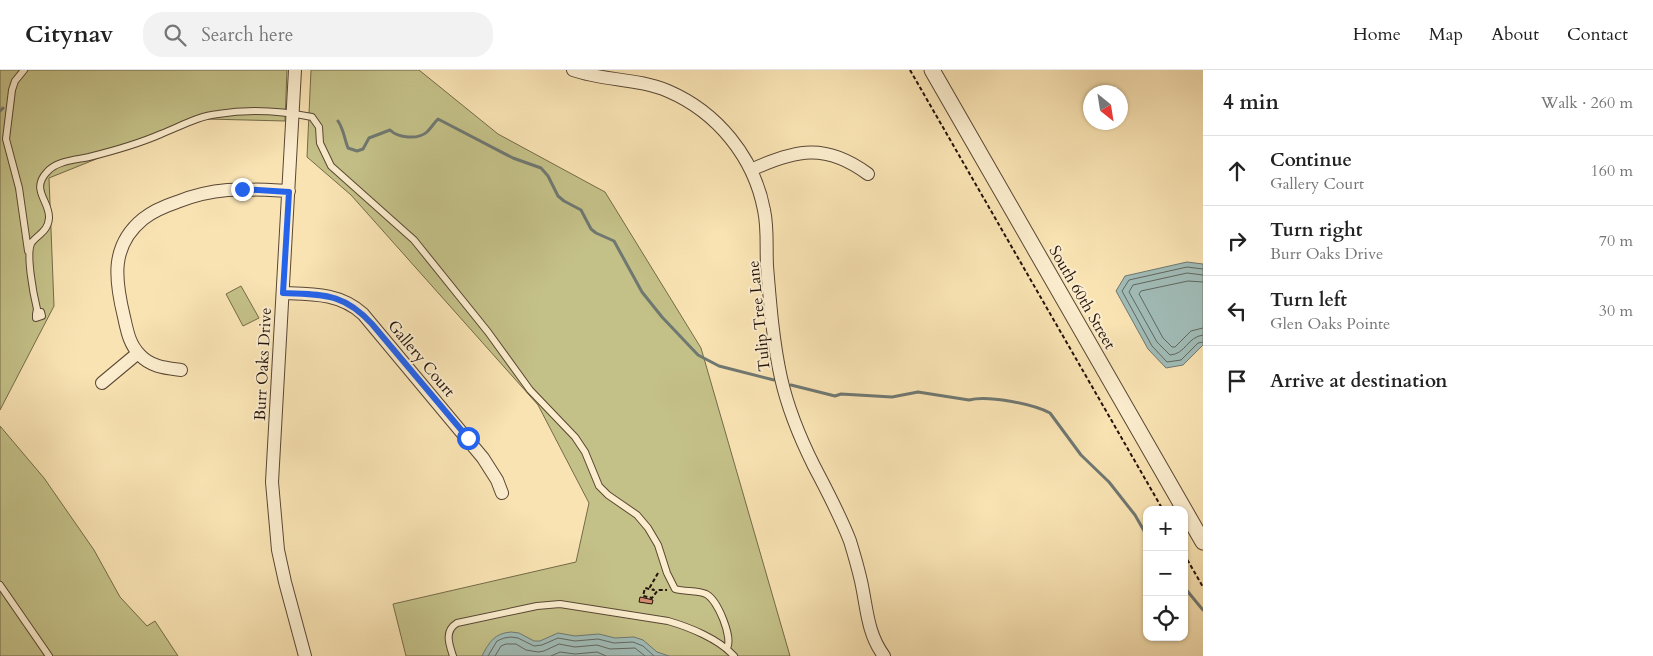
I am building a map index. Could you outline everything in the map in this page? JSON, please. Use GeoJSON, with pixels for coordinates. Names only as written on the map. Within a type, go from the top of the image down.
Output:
{"type":"FeatureCollection","features":[{"type":"Feature","properties":{"kind":"street","name":"Burr Oaks Drive"},"geometry":{"type":"LineString","coordinates":[[295,70],[272,482],[278,550],[305,656]]}},
{"type":"Feature","properties":{"kind":"street","name":"Tulip Tree Lane"},"geometry":{"type":"LineString","coordinates":[[573,70],[603,78],[648,85],[683,99],[700,110],[729,136],[751,170],[759,189],[764,209],[776,349],[782,379],[800,436],[845,527],[859,575],[868,623],[872,636],[884,656]]}},
{"type":"Feature","properties":{"kind":"street","name":"South 60th Street"},"geometry":{"type":"LineString","coordinates":[[932,70],[1203,542]]}},
{"type":"Feature","properties":{"kind":"street"},"geometry":{"type":"LineString","coordinates":[[751,170],[783,156],[814,152],[843,158],[868,174]]}},
{"type":"Feature","properties":{"kind":"street"},"geometry":{"type":"LineString","coordinates":[[181,370],[153,364],[138,352],[130,341],[119,299],[116,275],[122,249],[135,227],[157,211],[200,193],[228,189],[289,192]]}},
{"type":"Feature","properties":{"kind":"street","name":"Gallery Court"},"geometry":{"type":"LineString","coordinates":[[283,293],[332,297],[345,301],[363,314],[483,458],[497,480],[502,493]]}},
{"type":"Feature","properties":{"kind":"street"},"geometry":{"type":"LineString","coordinates":[[102,383],[138,352]]}},
{"type":"Feature","properties":{"kind":"lane"},"geometry":{"type":"LineString","coordinates":[[24,70],[15,81],[12,90],[6,139],[19,188],[37,309],[36,314]]}},
{"type":"Feature","properties":{"kind":"lane"},"geometry":{"type":"LineString","coordinates":[[29,254],[31,243],[43,232],[49,218],[40,189],[43,177],[48,171],[68,161],[131,146],[215,114],[268,112],[312,117],[319,127],[320,143],[331,166],[414,240],[488,332],[530,390],[575,436],[585,452],[599,486],[608,495],[637,515],[648,528],[658,545],[664,566],[675,589],[703,593],[714,600],[727,634],[729,644],[727,648]]}},
{"type":"Feature","properties":{"kind":"lane"},"geometry":{"type":"LineString","coordinates":[[0,585],[49,656]]}},
{"type":"Feature","properties":{"kind":"lane"},"geometry":{"type":"LineString","coordinates":[[453,656],[448,635],[451,627],[457,622],[554,604],[668,621],[692,629],[727,648],[734,656]]}},
{"type":"Feature","properties":{"kind":"path"},"geometry":{"type":"LineString","coordinates":[[910,70],[1161,506]]}},
{"type":"Feature","properties":{"kind":"path"},"geometry":{"type":"LineString","coordinates":[[1188,561],[1203,587]]}},
{"type":"Feature","properties":{"kind":"path"},"geometry":{"type":"LineString","coordinates":[[664,566],[650,587],[654,590],[645,588],[643,596],[652,598],[658,590],[675,589]]}},
{"type":"Feature","properties":{"kind":"shaded area"},"geometry":{"type":"Polygon","coordinates":[[[0,70],[287,70],[285,121],[207,119],[131,145],[49,178],[54,306],[0,410],[0,70]]]}},
{"type":"Feature","properties":{"kind":"shaded area"},"geometry":{"type":"Polygon","coordinates":[[[311,70],[419,70],[498,134],[605,192],[701,348],[790,656],[406,656],[393,604],[576,562],[589,503],[538,405],[351,195],[307,157],[311,70]]]}},
{"type":"Feature","properties":{"kind":"shaded area"},"geometry":{"type":"Polygon","coordinates":[[[241,286],[259,318],[243,326],[226,294],[241,286]]]}},
{"type":"Feature","properties":{"kind":"shaded area"},"geometry":{"type":"Polygon","coordinates":[[[0,426],[44,478],[94,550],[120,597],[147,626],[155,621],[178,656],[0,656],[0,426]]]}},
{"type":"Feature","properties":{"kind":"water"},"geometry":{"type":"Polygon","coordinates":[[[1187,262],[1203,264],[1203,345],[1183,365],[1166,368],[1148,349],[1116,291],[1125,276],[1187,262]]]}},
{"type":"Feature","properties":{"kind":"water"},"geometry":{"type":"Polygon","coordinates":[[[519,633],[534,641],[540,641],[558,633],[575,636],[599,634],[615,638],[634,637],[643,640],[657,652],[669,656],[482,656],[493,639],[501,634],[519,633]]]}},
{"type":"Feature","properties":{"kind":"building"},"geometry":{"type":"Polygon","coordinates":[[[640,597],[653,600],[652,604],[639,602],[640,597]]]}},
{"type":"Feature","properties":{"kind":"waterway"},"geometry":{"type":"LineString","coordinates":[[0,111],[3,108]]}},
{"type":"Feature","properties":{"kind":"waterway"},"geometry":{"type":"LineString","coordinates":[[338,121],[348,148],[357,151],[363,149],[369,138],[390,130],[398,135],[408,137],[423,135],[438,119],[513,158],[541,168],[548,176],[558,196],[581,210],[591,229],[614,241],[642,292],[662,317],[698,355],[719,366],[774,380]]}},
{"type":"Feature","properties":{"kind":"waterway"},"geometry":{"type":"LineString","coordinates":[[791,385],[835,396],[841,394],[892,397],[918,392],[969,400],[998,400],[1022,404],[1050,413],[1081,455],[1109,482],[1135,515],[1143,529]]}},
{"type":"Feature","properties":{"kind":"waterway"},"geometry":{"type":"LineString","coordinates":[[1188,592],[1203,610]]}},
{"type":"Feature","properties":{"kind":"route"},"geometry":{"type":"LineString","coordinates":[[242,189],[289,192],[283,293],[332,297],[345,301],[357,309],[372,324],[468,438]]}}]}
